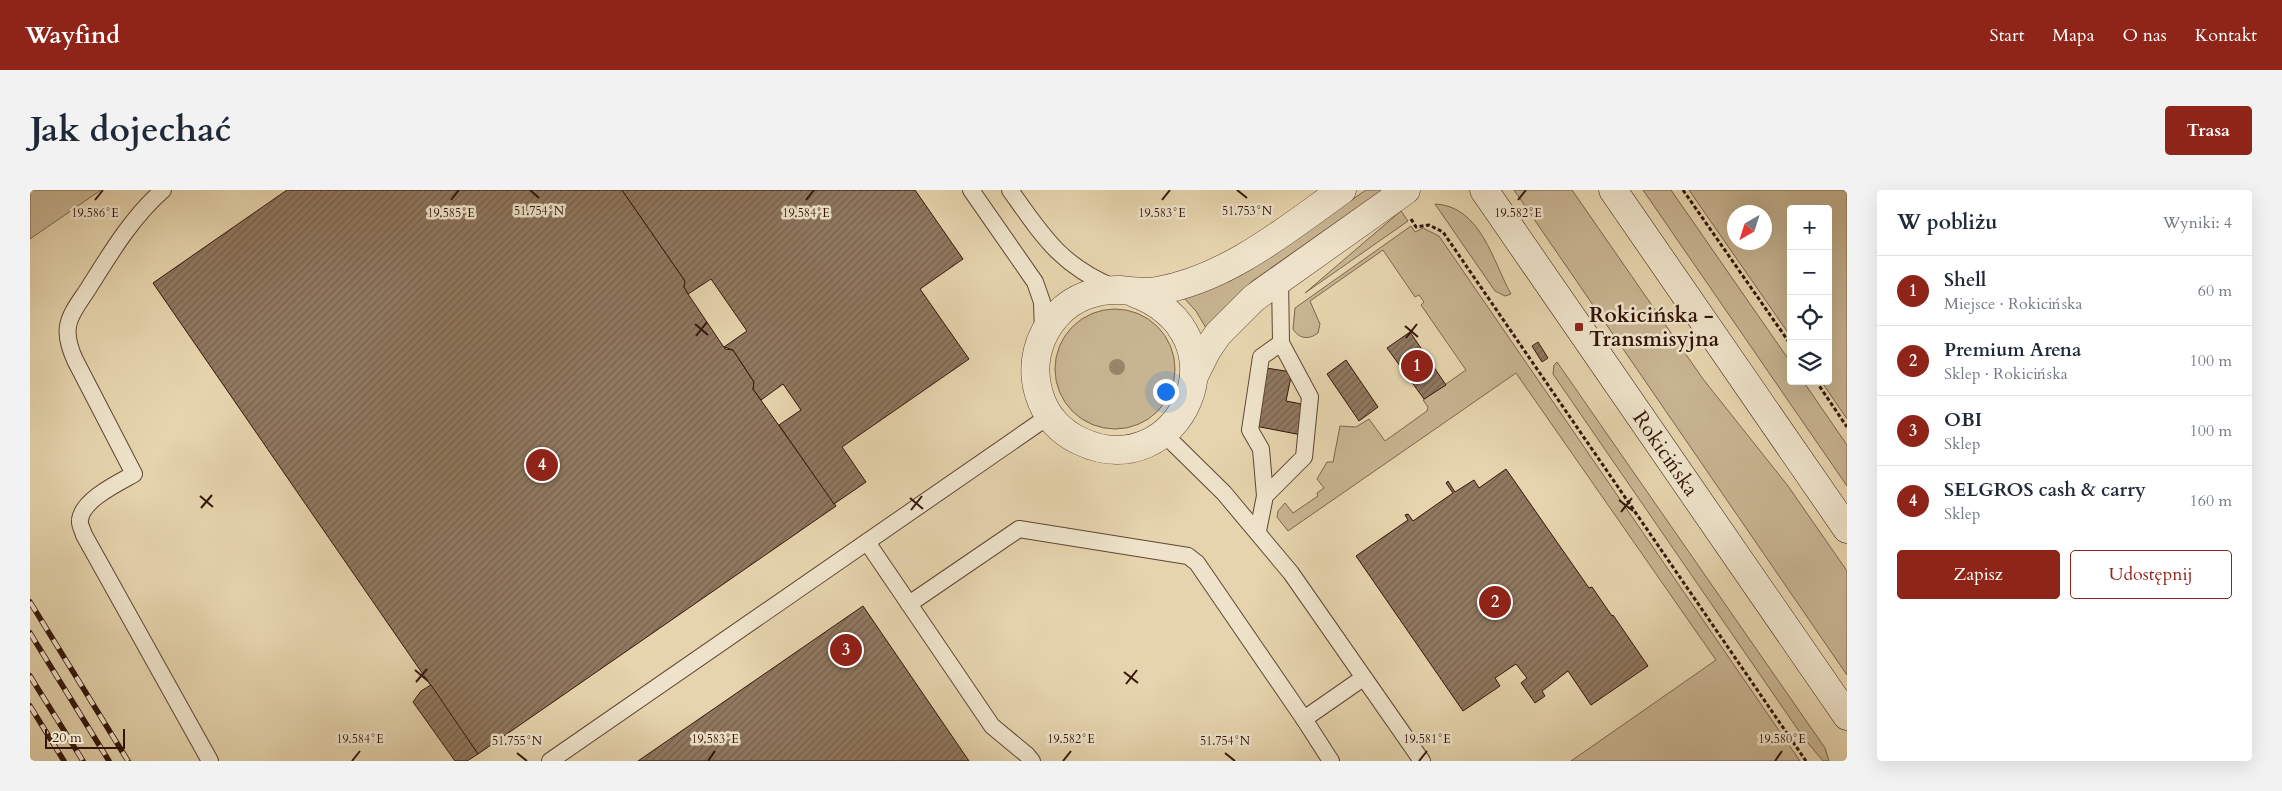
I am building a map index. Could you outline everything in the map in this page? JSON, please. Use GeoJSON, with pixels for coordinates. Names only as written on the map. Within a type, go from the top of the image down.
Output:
{"type":"FeatureCollection","features":[{"type":"Feature","properties":{"kind":"main road"},"geometry":{"type":"LineString","coordinates":[[1126,291],[1150,298],[1166,309],[1179,322],[1188,339],[1194,357],[1194,376],[1188,401],[1182,413],[1163,433],[1140,446],[1123,449],[1089,446],[1060,428],[1049,416],[1036,385],[1036,359],[1043,335],[1056,316],[1074,301],[1096,292],[1126,291],[1156,291],[1207,276],[1233,264],[1342,190]]}},
{"type":"Feature","properties":{"kind":"main road","name":"Rokicińska"},"geometry":{"type":"LineString","coordinates":[[1484,190],[1847,716]]}},
{"type":"Feature","properties":{"kind":"main road"},"geometry":{"type":"LineString","coordinates":[[1613,190],[1847,529]]}},
{"type":"Feature","properties":{"kind":"main road"},"geometry":{"type":"LineString","coordinates":[[1194,376],[1218,334],[1254,298],[1401,194]]}},
{"type":"Feature","properties":{"kind":"lane"},"geometry":{"type":"LineString","coordinates":[[164,190],[132,224],[110,254],[73,312],[68,326],[68,343],[75,360],[134,474],[98,495],[86,507],[80,520],[84,536],[210,761]]}},
{"type":"Feature","properties":{"kind":"lane"},"geometry":{"type":"LineString","coordinates":[[971,190],[1035,282],[1042,302],[1043,335]]}},
{"type":"Feature","properties":{"kind":"lane"},"geometry":{"type":"LineString","coordinates":[[1010,190],[1042,235],[1067,262],[1097,281],[1126,291]]}},
{"type":"Feature","properties":{"kind":"lane"},"geometry":{"type":"LineString","coordinates":[[1266,496],[1304,457],[1310,397],[1281,343],[1280,279]]}},
{"type":"Feature","properties":{"kind":"lane"},"geometry":{"type":"LineString","coordinates":[[1258,532],[1266,496],[1261,449],[1250,430],[1261,357],[1281,343]]}},
{"type":"Feature","properties":{"kind":"lane"},"geometry":{"type":"LineString","coordinates":[[550,761],[1049,416]]}},
{"type":"Feature","properties":{"kind":"lane"},"geometry":{"type":"LineString","coordinates":[[1163,433],[1224,493],[1291,573],[1362,678],[1422,761]]}},
{"type":"Feature","properties":{"kind":"lane"},"geometry":{"type":"LineString","coordinates":[[909,604],[1019,529],[1188,556],[1197,563],[1331,761]]}},
{"type":"Feature","properties":{"kind":"lane"},"geometry":{"type":"LineString","coordinates":[[867,542],[992,726],[1032,761]]}},
{"type":"Feature","properties":{"kind":"lane"},"geometry":{"type":"LineString","coordinates":[[1304,719],[1362,678]]}},
{"type":"Feature","properties":{"kind":"path"},"geometry":{"type":"LineString","coordinates":[[1684,190],[1788,340]]}},
{"type":"Feature","properties":{"kind":"path"},"geometry":{"type":"LineString","coordinates":[[1401,194],[1416,227],[1428,225],[1442,232],[1806,761]]}},
{"type":"Feature","properties":{"kind":"path"},"geometry":{"type":"LineString","coordinates":[[1819,385],[1847,427]]}},
{"type":"Feature","properties":{"kind":"shaded area"},"geometry":{"type":"Polygon","coordinates":[[[30,190],[101,190],[30,239],[30,190]]]}},
{"type":"Feature","properties":{"kind":"shaded area"},"geometry":{"type":"Polygon","coordinates":[[[1366,190],[1382,190],[1251,282],[1206,328],[1196,311],[1184,298],[1230,281],[1250,270],[1366,190]]]}},
{"type":"Feature","properties":{"kind":"shaded area"},"geometry":{"type":"Polygon","coordinates":[[[1514,190],[1572,190],[1703,379],[1788,486],[1847,571],[1847,675],[1514,190]]]}},
{"type":"Feature","properties":{"kind":"shaded area"},"geometry":{"type":"Polygon","coordinates":[[[1643,190],[1671,190],[1787,357],[1787,385],[1806,385],[1847,445],[1847,486],[1643,190]]]}},
{"type":"Feature","properties":{"kind":"shaded area"},"geometry":{"type":"Polygon","coordinates":[[[1689,190],[1847,190],[1847,419],[1824,385],[1832,385],[1832,205],[1787,205],[1787,331],[1731,250],[1772,250],[1772,205],[1727,205],[1727,245],[1689,190]]]}},
{"type":"Feature","properties":{"kind":"shaded area"},"geometry":{"type":"Polygon","coordinates":[[[1435,204],[1451,207],[1464,214],[1475,225],[1484,238],[1511,294],[1505,296],[1495,291],[1435,204]]]}},
{"type":"Feature","properties":{"kind":"shaded area"},"geometry":{"type":"Polygon","coordinates":[[[1401,211],[1408,221],[1305,293],[1395,216],[1401,211]]]}},
{"type":"Feature","properties":{"kind":"shaded area"},"geometry":{"type":"Polygon","coordinates":[[[1411,226],[1415,232],[1423,228],[1439,236],[1800,761],[1571,761],[1716,660],[1516,373],[1288,531],[1277,517],[1278,511],[1285,503],[1293,513],[1318,496],[1317,493],[1324,488],[1317,479],[1327,462],[1333,462],[1340,426],[1356,427],[1369,419],[1385,441],[1427,411],[1428,407],[1423,400],[1466,370],[1421,305],[1424,302],[1419,295],[1415,297],[1383,250],[1310,301],[1320,324],[1318,333],[1311,337],[1301,337],[1293,329],[1295,308],[1411,226]]]}},
{"type":"Feature","properties":{"kind":"shaded area"},"geometry":{"type":"Polygon","coordinates":[[[1115,309],[1127,310],[1138,314],[1148,319],[1157,327],[1165,336],[1170,346],[1174,357],[1174,381],[1170,392],[1165,402],[1157,411],[1148,419],[1138,424],[1127,428],[1115,429],[1103,428],[1092,424],[1082,419],[1073,411],[1065,402],[1060,392],[1056,381],[1055,369],[1056,357],[1060,346],[1065,336],[1073,327],[1082,319],[1092,314],[1103,310],[1115,309]]]}},
{"type":"Feature","properties":{"kind":"shaded area"},"geometry":{"type":"Polygon","coordinates":[[[1557,362],[1825,748],[1829,761],[1823,761],[1803,737],[1553,374],[1554,365],[1557,362]]]}},
{"type":"Feature","properties":{"kind":"building"},"geometry":{"type":"Polygon","coordinates":[[[287,190],[622,190],[685,281],[684,287],[688,294],[725,349],[733,350],[754,382],[753,389],[836,506],[478,754],[153,283],[287,190]]]}},
{"type":"Feature","properties":{"kind":"building"},"geometry":{"type":"Polygon","coordinates":[[[622,190],[915,190],[963,259],[920,289],[969,359],[842,447],[866,482],[834,504],[779,425],[801,410],[783,384],[761,400],[753,389],[754,382],[733,350],[724,347],[747,331],[711,279],[688,294],[684,287],[685,281],[622,190]]]}},
{"type":"Feature","properties":{"kind":"building"},"geometry":{"type":"Polygon","coordinates":[[[1410,332],[1446,385],[1424,399],[1387,348],[1410,332]]]}},
{"type":"Feature","properties":{"kind":"building"},"geometry":{"type":"Polygon","coordinates":[[[1538,342],[1548,358],[1542,362],[1532,346],[1538,342]]]}},
{"type":"Feature","properties":{"kind":"building"},"geometry":{"type":"Polygon","coordinates":[[[1346,360],[1378,407],[1359,421],[1327,374],[1346,360]]]}},
{"type":"Feature","properties":{"kind":"building"},"geometry":{"type":"Polygon","coordinates":[[[1266,368],[1292,372],[1286,401],[1312,406],[1307,436],[1255,426],[1266,368]]]}},
{"type":"Feature","properties":{"kind":"building"},"geometry":{"type":"Polygon","coordinates":[[[1506,469],[1589,588],[1592,587],[1648,666],[1591,705],[1568,671],[1542,691],[1545,696],[1535,703],[1521,683],[1527,678],[1516,664],[1495,678],[1500,686],[1463,711],[1356,556],[1408,520],[1405,515],[1408,514],[1413,521],[1453,493],[1446,483],[1448,481],[1455,492],[1474,480],[1479,488],[1506,469]]]}},
{"type":"Feature","properties":{"kind":"building"},"geometry":{"type":"Polygon","coordinates":[[[863,606],[969,761],[638,761],[863,606]]]}},
{"type":"Feature","properties":{"kind":"building"},"geometry":{"type":"Polygon","coordinates":[[[431,685],[478,754],[467,761],[455,761],[413,702],[421,691],[431,685]]]}},
{"type":"Feature","properties":{"kind":"railway"},"geometry":{"type":"LineString","coordinates":[[30,602],[128,761]]}},
{"type":"Feature","properties":{"kind":"railway"},"geometry":{"type":"LineString","coordinates":[[30,633],[109,761]]}},
{"type":"Feature","properties":{"kind":"railway"},"geometry":{"type":"LineString","coordinates":[[30,676],[83,761]]}},
{"type":"Feature","properties":{"kind":"railway"},"geometry":{"type":"LineString","coordinates":[[30,706],[64,761]]}},
{"type":"Feature","properties":{"kind":"place","name":"Rokicińska - Transmisyjna"},"geometry":{"type":"Point","coordinates":[1579,327]}},
{"type":"Feature","properties":{"kind":"place","name":"Shell"},"geometry":{"type":"Point","coordinates":[1417,366]}},
{"type":"Feature","properties":{"kind":"place","name":"SELGROS cash & carry"},"geometry":{"type":"Point","coordinates":[542,465]}},
{"type":"Feature","properties":{"kind":"place","name":"Premium Arena"},"geometry":{"type":"Point","coordinates":[1495,602]}},
{"type":"Feature","properties":{"kind":"place","name":"OBI"},"geometry":{"type":"Point","coordinates":[846,650]}}]}
